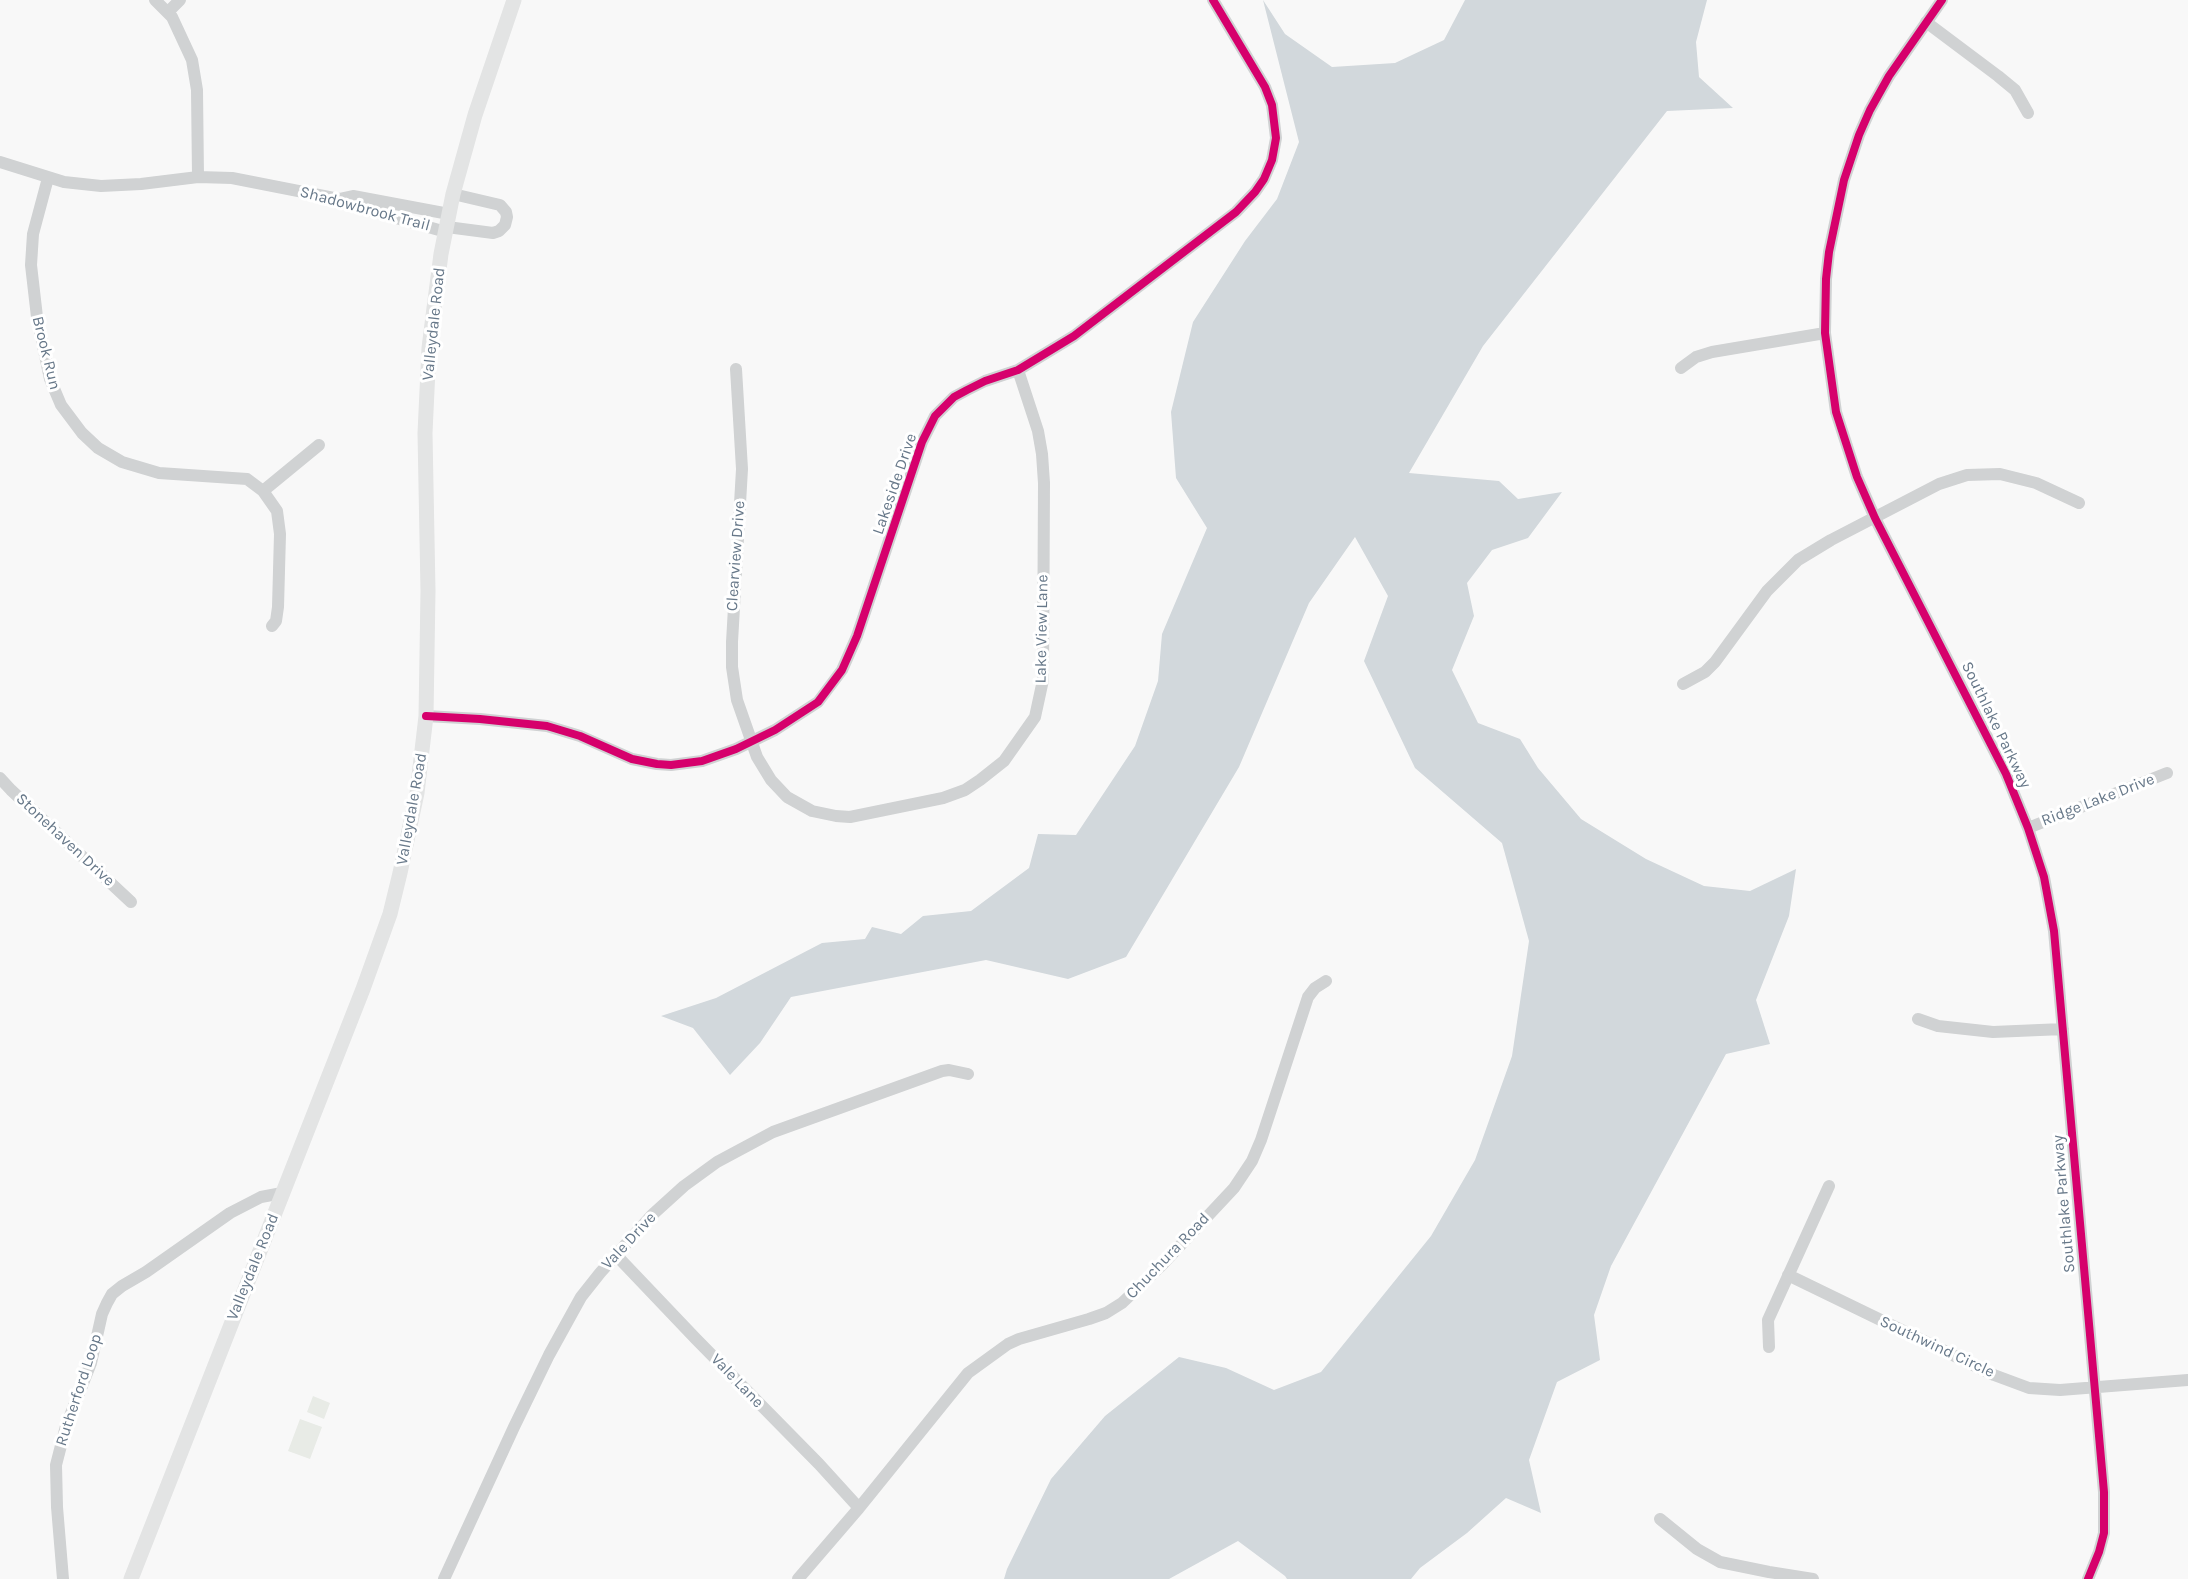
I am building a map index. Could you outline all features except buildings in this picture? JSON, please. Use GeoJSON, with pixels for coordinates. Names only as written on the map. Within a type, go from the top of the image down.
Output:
{"type":"FeatureCollection","features":[{"type":"Feature","properties":{"kind":"main road","name":"Valleydale Road"},"geometry":{"type":"LineString","coordinates":[[131,1579],[343,1043],[390,914],[416,802],[426,716],[428,591],[426,414],[429,348],[453,194],[475,116],[514,0]]}},
{"type":"Feature","properties":{"kind":"street"},"geometry":{"type":"LineString","coordinates":[[155,0],[168,12],[188,48],[194,71],[197,90],[198,177]]}},
{"type":"Feature","properties":{"kind":"street"},"geometry":{"type":"LineString","coordinates":[[168,12],[180,0]]}},
{"type":"Feature","properties":{"kind":"street","name":"Lakeside Drive"},"geometry":{"type":"LineString","coordinates":[[426,716],[480,718],[547,726],[580,736],[632,759],[657,764],[687,764],[702,761],[751,742],[799,716],[818,702],[842,670],[868,606],[922,442],[935,416],[954,397],[985,381],[1018,370],[1074,336],[1218,226],[1245,203],[1264,179],[1272,160],[1276,138],[1271,100],[1213,0]]}},
{"type":"Feature","properties":{"kind":"street","name":"Southlake Parkway"},"geometry":{"type":"LineString","coordinates":[[1942,0],[1890,76],[1870,110],[1859,135],[1844,180],[1828,252],[1825,333],[1836,412],[1857,477],[1875,518],[2006,774],[2028,828],[2044,877],[2063,1029],[2095,1388],[2104,1521],[2099,1552],[2088,1579]]}},
{"type":"Feature","properties":{"kind":"street"},"geometry":{"type":"LineString","coordinates":[[1926,22],[2015,90],[2028,113]]}},
{"type":"Feature","properties":{"kind":"street","name":"Shadowbrook Trail"},"geometry":{"type":"LineString","coordinates":[[0,162],[64,182],[123,186],[198,177],[232,178],[339,199],[357,207],[447,224]]}},
{"type":"Feature","properties":{"kind":"street","name":"Brook Run"},"geometry":{"type":"LineString","coordinates":[[48,178],[33,234],[32,279],[37,317],[50,379],[67,415],[98,448],[122,462],[159,473],[247,479],[263,490]]}},
{"type":"Feature","properties":{"kind":"street"},"geometry":{"type":"LineString","coordinates":[[339,199],[353,196],[447,224],[492,233],[499,231],[505,225],[506,212],[500,205],[453,194]]}},
{"type":"Feature","properties":{"kind":"street"},"geometry":{"type":"LineString","coordinates":[[1681,369],[1696,357],[1712,352],[1825,333]]}},
{"type":"Feature","properties":{"kind":"street","name":"Clearview Drive"},"geometry":{"type":"LineString","coordinates":[[736,369],[742,469],[732,620],[732,667],[737,700],[751,742]]}},
{"type":"Feature","properties":{"kind":"street","name":"Lake View Lane"},"geometry":{"type":"LineString","coordinates":[[751,742],[763,769],[788,797],[813,811],[850,817],[943,798],[965,790],[992,771],[1013,751],[1035,717],[1038,707],[1043,680],[1045,621],[1042,454],[1030,402],[1018,370]]}},
{"type":"Feature","properties":{"kind":"street"},"geometry":{"type":"LineString","coordinates":[[272,626],[276,621],[278,607],[280,534],[277,511],[263,490],[319,445]]}},
{"type":"Feature","properties":{"kind":"street"},"geometry":{"type":"LineString","coordinates":[[1683,684],[1705,672],[1715,662],[1767,591],[1789,567],[1813,550],[1954,478],[1976,474],[2000,474],[2031,481],[2079,503]]}},
{"type":"Feature","properties":{"kind":"street","name":"Ridge Lake Drive"},"geometry":{"type":"LineString","coordinates":[[2028,828],[2167,773]]}},
{"type":"Feature","properties":{"kind":"street","name":"Stonehaven Drive"},"geometry":{"type":"LineString","coordinates":[[0,778],[131,902]]}},
{"type":"Feature","properties":{"kind":"street","name":"Chuchura Road"},"geometry":{"type":"LineString","coordinates":[[798,1579],[859,1508],[968,1373],[1019,1339],[1089,1319],[1106,1313],[1122,1303],[1162,1265],[1234,1188],[1252,1161],[1261,1140],[1308,997],[1315,988],[1326,981]]}},
{"type":"Feature","properties":{"kind":"street"},"geometry":{"type":"LineString","coordinates":[[1918,1019],[1938,1026],[1993,1032],[2063,1029]]}},
{"type":"Feature","properties":{"kind":"street","name":"Vale Drive"},"geometry":{"type":"LineString","coordinates":[[444,1579],[549,1355],[581,1297],[652,1215],[684,1186],[736,1151],[773,1132],[942,1071],[968,1074]]}},
{"type":"Feature","properties":{"kind":"street"},"geometry":{"type":"LineString","coordinates":[[1769,1347],[1767,1320],[1829,1186]]}},
{"type":"Feature","properties":{"kind":"street","name":"Rutherford Loop"},"geometry":{"type":"LineString","coordinates":[[63,1579],[56,1465],[66,1426],[91,1363],[106,1303],[122,1286],[146,1272],[230,1213],[261,1197],[282,1193]]}},
{"type":"Feature","properties":{"kind":"street","name":"Vale Lane"},"geometry":{"type":"LineString","coordinates":[[616,1255],[859,1508]]}},
{"type":"Feature","properties":{"kind":"street","name":"Southwind Circle"},"geometry":{"type":"LineString","coordinates":[[1788,1275],[2013,1382],[2042,1390],[2188,1380]]}},
{"type":"Feature","properties":{"kind":"street"},"geometry":{"type":"LineString","coordinates":[[1660,1518],[1697,1549],[1720,1562],[1813,1579]]}},
{"type":"Feature","properties":{"kind":"shaded area"},"geometry":{"type":"Polygon","coordinates":[[[1263,0],[1285,34],[1332,67],[1395,63],[1444,40],[1465,0],[1707,0],[1696,42],[1699,77],[1733,108],[1667,111],[1483,346],[1409,473],[1499,481],[1518,499],[1562,492],[1528,538],[1492,550],[1467,583],[1474,616],[1452,670],[1478,723],[1520,739],[1538,768],[1581,819],[1646,859],[1704,886],[1750,891],[1796,869],[1789,916],[1756,1000],[1770,1044],[1726,1054],[1611,1266],[1594,1315],[1600,1360],[1557,1382],[1529,1460],[1541,1513],[1506,1498],[1467,1533],[1420,1568],[1411,1579],[1287,1579],[1238,1541],[1169,1579],[1004,1579],[1051,1479],[1105,1416],[1179,1357],[1226,1368],[1274,1390],[1321,1372],[1431,1236],[1475,1160],[1512,1056],[1529,941],[1502,843],[1415,768],[1364,661],[1388,596],[1355,537],[1309,603],[1239,767],[1126,957],[1068,979],[986,960],[791,997],[760,1043],[730,1075],[693,1028],[661,1016],[716,998],[822,943],[865,939],[872,927],[901,934],[923,916],[971,911],[1029,868],[1038,834],[1076,835],[1135,746],[1158,681],[1162,634],[1207,528],[1176,478],[1171,412],[1193,322],[1245,241],[1277,199],[1299,142],[1263,0]]]}},
{"type":"Feature","properties":{"kind":"shaded area"},"geometry":{"type":"Polygon","coordinates":[[[313,1396],[330,1403],[324,1419],[307,1412],[313,1396]]]}},
{"type":"Feature","properties":{"kind":"shaded area"},"geometry":{"type":"Polygon","coordinates":[[[300,1419],[322,1427],[310,1459],[288,1451],[300,1419]]]}},
{"type":"Feature","properties":{"kind":"cycle path"},"geometry":{"type":"LineString","coordinates":[[426,716],[547,726],[580,736],[632,759],[671,765],[702,761],[736,749],[775,730],[818,702],[842,670],[857,636],[922,442],[935,416],[954,397],[985,381],[1018,370],[1074,336],[1236,212],[1264,179],[1272,160],[1276,138],[1272,105],[1265,87],[1213,0]]}},
{"type":"Feature","properties":{"kind":"cycle path"},"geometry":{"type":"LineString","coordinates":[[1942,0],[1889,76],[1859,135],[1844,180],[1829,252],[1825,333],[1836,412],[1857,477],[1875,518],[2006,774],[2028,828],[2044,877],[2054,931],[2104,1492],[2104,1533],[2088,1579]]}}]}
